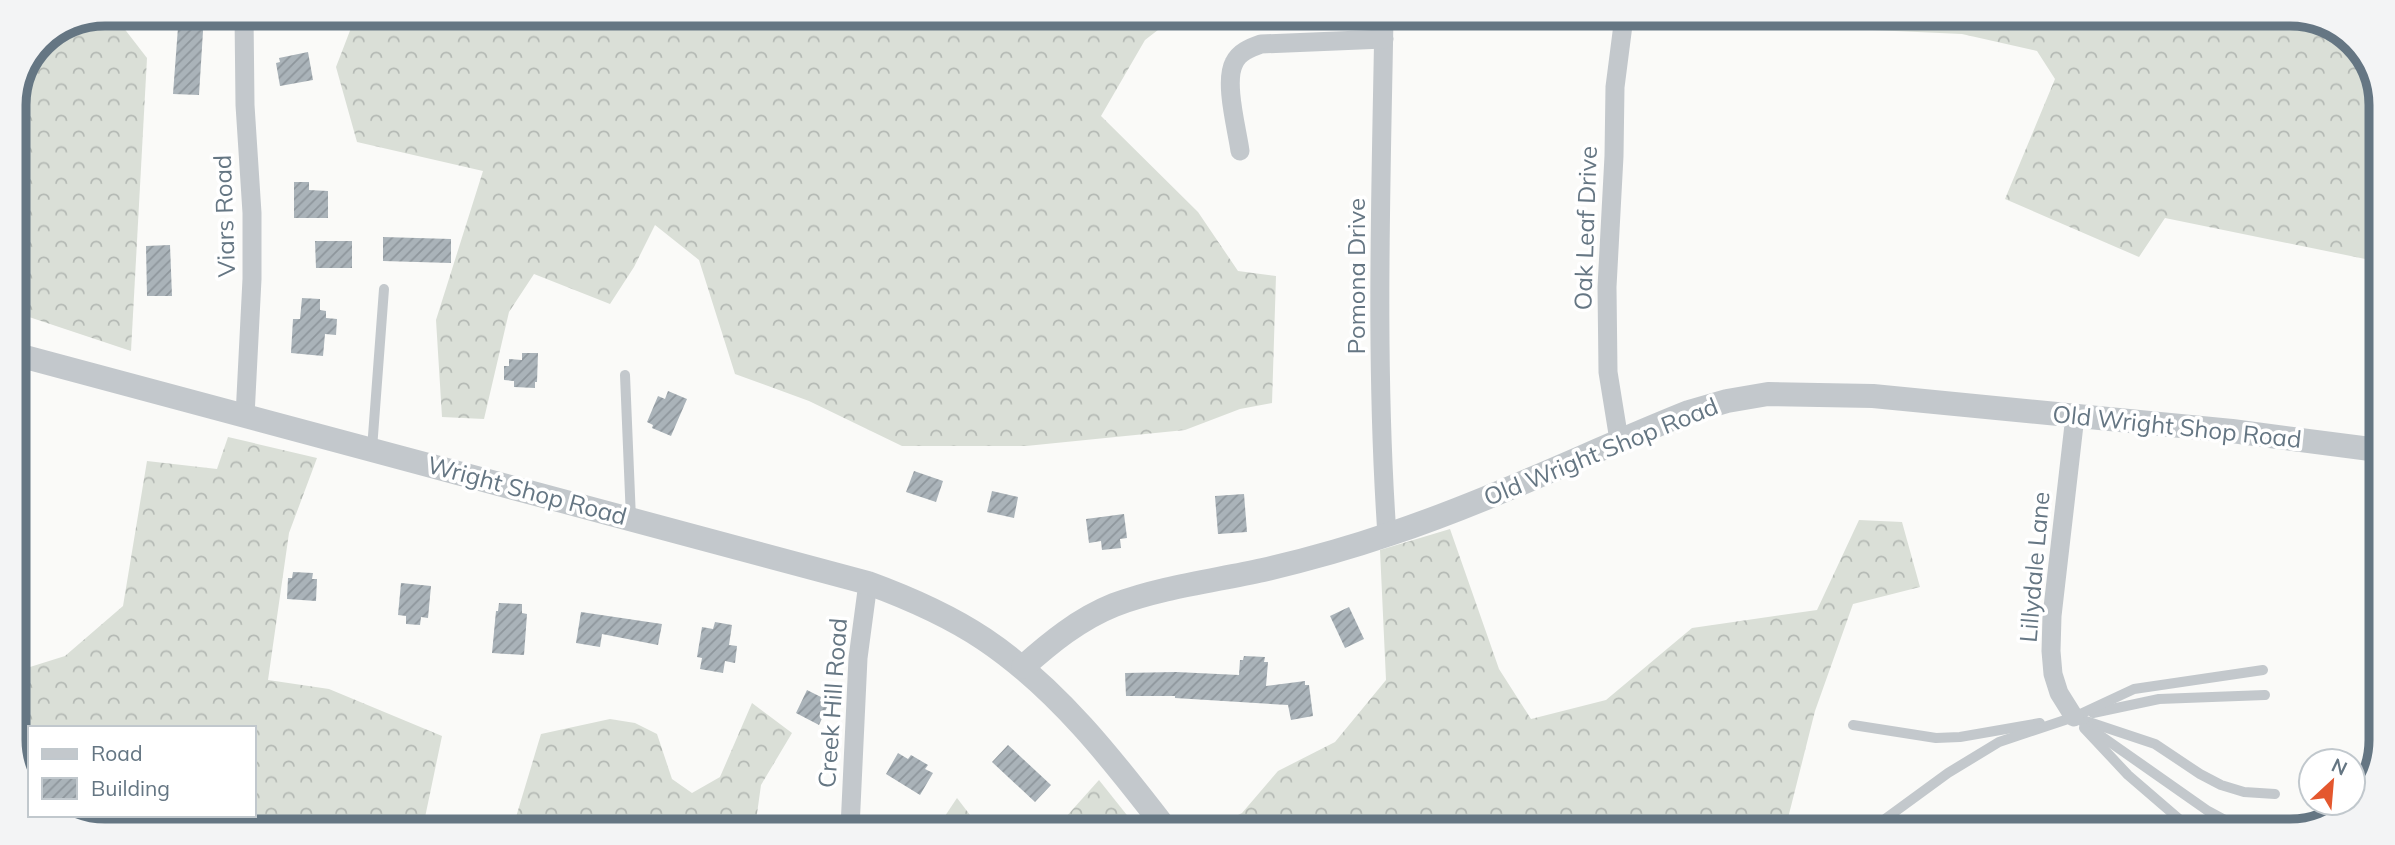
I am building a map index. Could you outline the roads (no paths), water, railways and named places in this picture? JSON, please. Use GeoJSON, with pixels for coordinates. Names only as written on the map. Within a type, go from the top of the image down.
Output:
{"type":"FeatureCollection","features":[{"type":"Feature","properties":{"kind":"street","name":"Viars Road"},"geometry":{"type":"LineString","coordinates":[[244,26],[245,105],[252,213],[252,279],[245,416]]}},
{"type":"Feature","properties":{"kind":"street","name":"Pomona Drive"},"geometry":{"type":"LineString","coordinates":[[1384,26],[1380,338],[1387,535]]}},
{"type":"Feature","properties":{"kind":"street","name":"Oak Leaf Drive"},"geometry":{"type":"LineString","coordinates":[[1619,440],[1608,372],[1607,287],[1615,87],[1623,26]]}},
{"type":"Feature","properties":{"kind":"street"},"geometry":{"type":"LineString","coordinates":[[1240,151],[1230,79],[1234,62],[1245,50],[1261,44],[1384,38]]}},
{"type":"Feature","properties":{"kind":"street","name":"Wright Shop Road"},"geometry":{"type":"LineString","coordinates":[[26,357],[868,583],[911,599],[953,620],[1023,667],[1077,721],[1158,819]]}},
{"type":"Feature","properties":{"kind":"street","name":"Old Wright Shop Road"},"geometry":{"type":"LineString","coordinates":[[1023,667],[1050,643],[1112,606],[1147,594],[1264,570],[1387,535],[1441,517],[1689,412],[1727,401],[1768,394],[1873,396],[2232,431],[2369,449]]}},
{"type":"Feature","properties":{"kind":"street","name":"Lillydale Lane"},"geometry":{"type":"LineString","coordinates":[[2074,718],[2059,693],[2053,674],[2051,652],[2052,616],[2075,416]]}},
{"type":"Feature","properties":{"kind":"street","name":"Creek Hill Road"},"geometry":{"type":"LineString","coordinates":[[850,819],[858,658],[868,583]]}},
{"type":"Feature","properties":{"kind":"lane"},"geometry":{"type":"LineString","coordinates":[[372,450],[384,289]]}},
{"type":"Feature","properties":{"kind":"lane"},"geometry":{"type":"LineString","coordinates":[[625,375],[631,519]]}},
{"type":"Feature","properties":{"kind":"lane"},"geometry":{"type":"LineString","coordinates":[[1885,819],[1948,774],[1999,742],[2074,718],[2134,689],[2263,670]]}},
{"type":"Feature","properties":{"kind":"lane"},"geometry":{"type":"LineString","coordinates":[[1853,725],[1936,738],[1960,737],[2074,718],[2159,699],[2265,695]]}},
{"type":"Feature","properties":{"kind":"lane"},"geometry":{"type":"LineString","coordinates":[[2074,718],[2155,744],[2221,785],[2244,793],[2275,794]]}},
{"type":"Feature","properties":{"kind":"lane"},"geometry":{"type":"LineString","coordinates":[[2074,718],[2128,775],[2179,819]]}},
{"type":"Feature","properties":{"kind":"lane"},"geometry":{"type":"LineString","coordinates":[[2074,718],[2223,819]]}}]}
